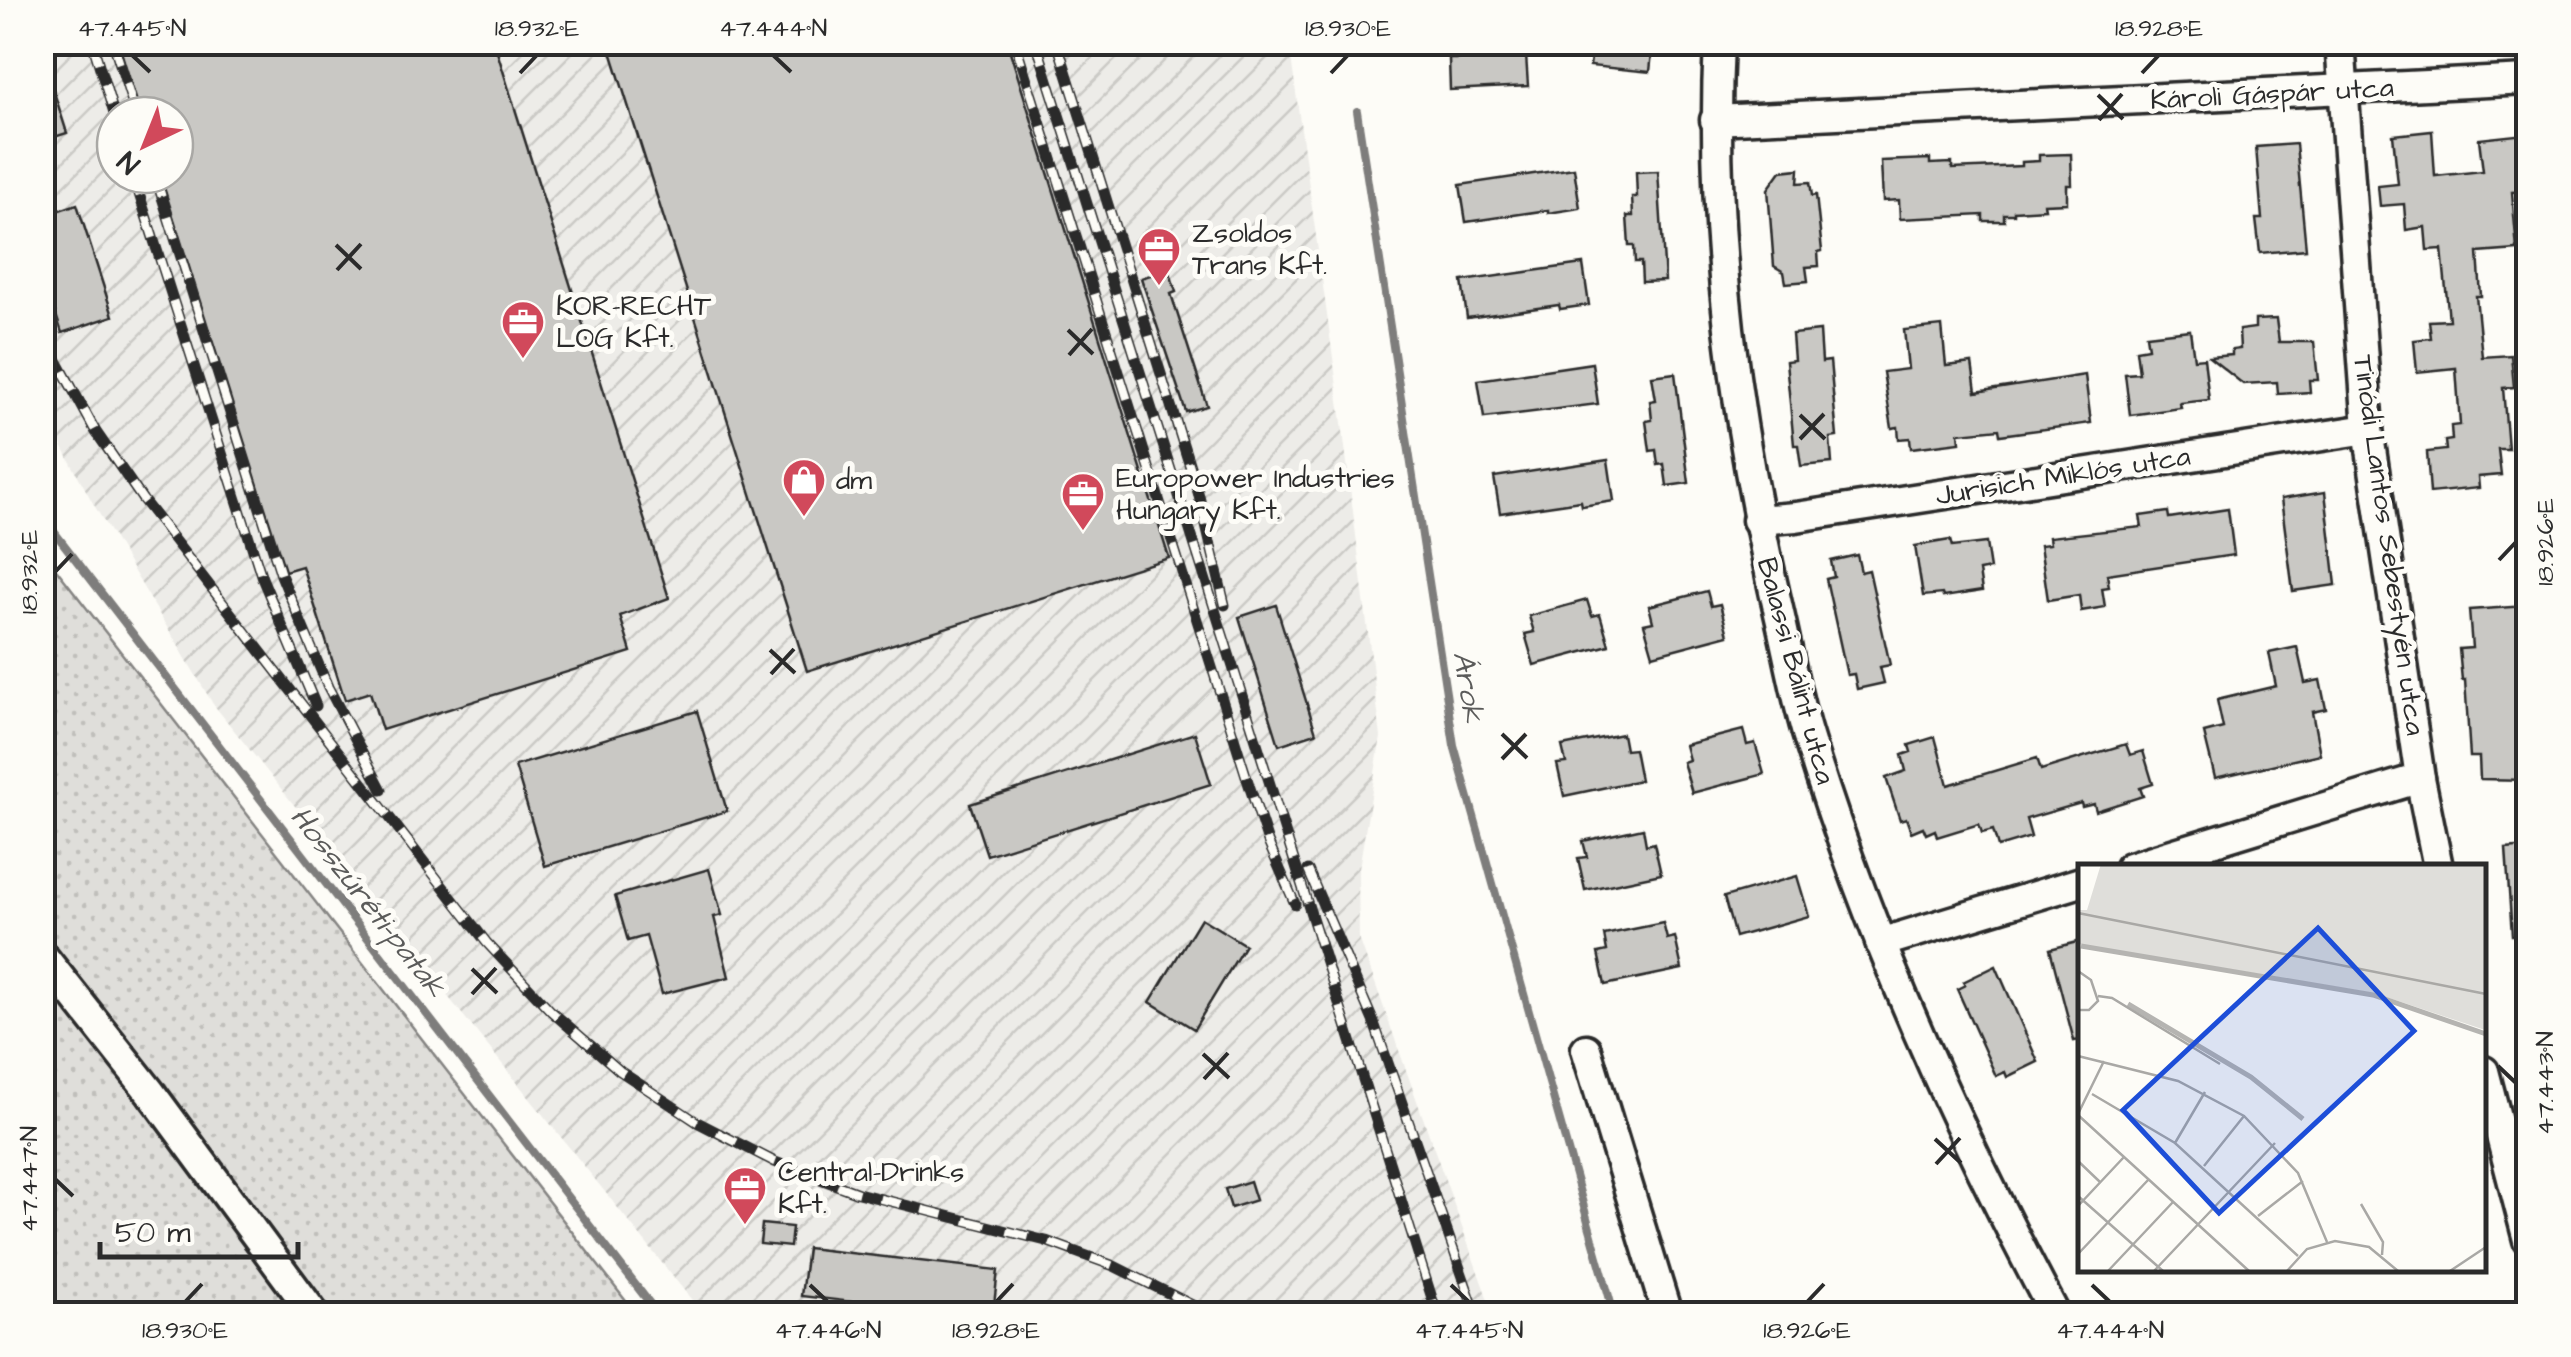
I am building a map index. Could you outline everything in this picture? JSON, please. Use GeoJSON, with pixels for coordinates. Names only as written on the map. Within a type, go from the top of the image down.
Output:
{"type":"FeatureCollection","features":[{"type":"Feature","properties":{"kind":"street","name":"Balassi Bálint utca"},"geometry":{"type":"LineString","coordinates":[[1719,42],[1715,120],[1728,328],[1757,520],[1806,729],[1880,943],[1994,1200],[2054,1314]]}},
{"type":"Feature","properties":{"kind":"street","name":"Tinódi Lantos Sebestyén utca"},"geometry":{"type":"LineString","coordinates":[[2340,42],[2368,429],[2420,778],[2437,864]]}},
{"type":"Feature","properties":{"kind":"street","name":"Károli Gáspár utca"},"geometry":{"type":"LineString","coordinates":[[1715,120],[2528,80]]}},
{"type":"Feature","properties":{"kind":"street","name":"Jurisich Miklós utca"},"geometry":{"type":"LineString","coordinates":[[1757,520],[2368,429]]}},
{"type":"Feature","properties":{"kind":"street"},"geometry":{"type":"LineString","coordinates":[[2140,864],[2420,778]]}},
{"type":"Feature","properties":{"kind":"street"},"geometry":{"type":"LineString","coordinates":[[1880,943],[2078,883]]}},
{"type":"Feature","properties":{"kind":"street"},"geometry":{"type":"LineString","coordinates":[[42,956],[151,1094],[314,1314]]}},
{"type":"Feature","properties":{"kind":"street"},"geometry":{"type":"LineString","coordinates":[[1586,1049],[1667,1314]]}},
{"type":"Feature","properties":{"kind":"street"},"geometry":{"type":"LineString","coordinates":[[2486,1079],[2528,1240]]}},
{"type":"Feature","properties":{"kind":"shaded area"},"geometry":{"type":"Polygon","coordinates":[[[42,43],[1289,43],[1381,737],[1358,874],[1359,938],[1493,1314],[703,1314],[213,704],[94,505],[43,411],[42,43]]]}},
{"type":"Feature","properties":{"kind":"shaded area"},"geometry":{"type":"Polygon","coordinates":[[[43,552],[636,1314],[43,1314],[43,552]]]}},
{"type":"Feature","properties":{"kind":"building"},"geometry":{"type":"Polygon","coordinates":[[[118,42],[494,42],[669,598],[620,616],[631,652],[382,730],[370,692],[345,700],[302,566],[285,571],[166,195],[195,195],[195,95],[135,95],[118,42]]]}},
{"type":"Feature","properties":{"kind":"building"},"geometry":{"type":"Polygon","coordinates":[[[608,42],[1007,42],[1169,558],[807,671],[608,42]]]}},
{"type":"Feature","properties":{"kind":"building"},"geometry":{"type":"Polygon","coordinates":[[[1516,42],[1516,56],[1526,55],[1528,86],[1450,90],[1449,59],[1459,59],[1458,43],[1516,42]]]}},
{"type":"Feature","properties":{"kind":"building"},"geometry":{"type":"Polygon","coordinates":[[[1593,42],[1653,42],[1650,72],[1590,66],[1593,42]]]}},
{"type":"Feature","properties":{"kind":"building"},"geometry":{"type":"Polygon","coordinates":[[[42,70],[47,70],[67,133],[42,141],[42,70]]]}},
{"type":"Feature","properties":{"kind":"building"},"geometry":{"type":"Polygon","coordinates":[[[2432,131],[2435,176],[2483,171],[2479,139],[2525,134],[2528,191],[2512,192],[2517,250],[2478,253],[2481,296],[2476,296],[2482,357],[2511,355],[2514,387],[2503,388],[2508,449],[2498,449],[2501,475],[2478,477],[2479,488],[2430,493],[2427,452],[2446,450],[2445,441],[2452,440],[2451,426],[2460,425],[2456,368],[2417,372],[2414,340],[2431,338],[2429,321],[2449,320],[2442,249],[2427,250],[2425,227],[2406,230],[2404,204],[2380,206],[2378,186],[2398,184],[2393,135],[2432,131]]]}},
{"type":"Feature","properties":{"kind":"building"},"geometry":{"type":"Polygon","coordinates":[[[2296,144],[2306,249],[2260,253],[2256,219],[2262,219],[2256,147],[2296,144]]]}},
{"type":"Feature","properties":{"kind":"building"},"geometry":{"type":"Polygon","coordinates":[[[2071,154],[2072,185],[2067,185],[2067,203],[2014,211],[2004,214],[2004,221],[1983,221],[1983,215],[1900,219],[1899,200],[1883,201],[1881,161],[1930,159],[1930,164],[1952,163],[1952,169],[2022,166],[2022,162],[2039,161],[2039,155],[2071,154]]]}},
{"type":"Feature","properties":{"kind":"building"},"geometry":{"type":"Polygon","coordinates":[[[1574,168],[1580,208],[1466,222],[1460,185],[1574,168]]]}},
{"type":"Feature","properties":{"kind":"building"},"geometry":{"type":"Polygon","coordinates":[[[1799,169],[1798,183],[1810,182],[1812,196],[1816,195],[1822,251],[1818,252],[1819,266],[1806,267],[1808,281],[1786,283],[1784,272],[1774,266],[1768,189],[1781,171],[1799,169]]]}},
{"type":"Feature","properties":{"kind":"building"},"geometry":{"type":"Polygon","coordinates":[[[1658,171],[1665,281],[1642,282],[1641,262],[1635,262],[1634,246],[1629,246],[1627,216],[1633,216],[1632,197],[1637,197],[1636,172],[1658,171]]]}},
{"type":"Feature","properties":{"kind":"building"},"geometry":{"type":"Polygon","coordinates":[[[77,204],[113,316],[62,333],[42,273],[42,216],[77,204]]]}},
{"type":"Feature","properties":{"kind":"building"},"geometry":{"type":"Polygon","coordinates":[[[1583,264],[1589,305],[1560,309],[1559,305],[1467,318],[1462,281],[1583,264]]]}},
{"type":"Feature","properties":{"kind":"building"},"geometry":{"type":"Polygon","coordinates":[[[1169,269],[1176,292],[1171,294],[1207,406],[1186,412],[1141,278],[1169,269]]]}},
{"type":"Feature","properties":{"kind":"building"},"geometry":{"type":"Polygon","coordinates":[[[2276,319],[2279,342],[2314,342],[2318,380],[2309,380],[2310,392],[2278,394],[2277,382],[2243,384],[2209,357],[2232,355],[2232,350],[2240,349],[2239,330],[2255,328],[2255,320],[2276,319]]]}},
{"type":"Feature","properties":{"kind":"building"},"geometry":{"type":"Polygon","coordinates":[[[1942,326],[1946,366],[1972,363],[1976,392],[2085,375],[2091,423],[2000,435],[1999,429],[1959,433],[1960,442],[1911,448],[1910,438],[1899,439],[1898,427],[1892,428],[1883,372],[1908,369],[1904,330],[1942,326]]]}},
{"type":"Feature","properties":{"kind":"building"},"geometry":{"type":"Polygon","coordinates":[[[2190,330],[2194,359],[2204,358],[2209,400],[2130,415],[2125,374],[2139,373],[2136,350],[2148,348],[2146,335],[2190,330]]]}},
{"type":"Feature","properties":{"kind":"building"},"geometry":{"type":"Polygon","coordinates":[[[1820,331],[1822,362],[1830,361],[1837,437],[1830,438],[1832,463],[1801,466],[1798,445],[1794,445],[1786,361],[1794,360],[1792,334],[1820,331]]]}},
{"type":"Feature","properties":{"kind":"building"},"geometry":{"type":"Polygon","coordinates":[[[1592,363],[1598,404],[1484,418],[1478,380],[1592,363]]]}},
{"type":"Feature","properties":{"kind":"building"},"geometry":{"type":"Polygon","coordinates":[[[1675,373],[1689,483],[1667,486],[1664,464],[1658,465],[1656,450],[1650,451],[1646,421],[1652,420],[1650,401],[1656,400],[1652,376],[1675,373]]]}},
{"type":"Feature","properties":{"kind":"building"},"geometry":{"type":"Polygon","coordinates":[[[1608,460],[1614,501],[1582,506],[1581,501],[1500,513],[1494,477],[1608,460]]]}},
{"type":"Feature","properties":{"kind":"building"},"geometry":{"type":"Polygon","coordinates":[[[2325,492],[2336,585],[2293,591],[2281,499],[2325,492]]]}},
{"type":"Feature","properties":{"kind":"building"},"geometry":{"type":"Polygon","coordinates":[[[2228,509],[2234,555],[2107,574],[2109,587],[2102,588],[2105,607],[2081,611],[2079,595],[2048,600],[2040,545],[2050,544],[2049,537],[2142,527],[2140,516],[2168,512],[2169,518],[2228,509]]]}},
{"type":"Feature","properties":{"kind":"building"},"geometry":{"type":"Polygon","coordinates":[[[1950,540],[1952,547],[1986,543],[1990,569],[1979,571],[1982,591],[1923,596],[1915,546],[1950,540]]]}},
{"type":"Feature","properties":{"kind":"building"},"geometry":{"type":"Polygon","coordinates":[[[1857,555],[1861,572],[1869,570],[1890,665],[1880,667],[1884,683],[1857,689],[1854,674],[1847,675],[1826,579],[1834,577],[1831,561],[1857,555]]]}},
{"type":"Feature","properties":{"kind":"building"},"geometry":{"type":"Polygon","coordinates":[[[1707,591],[1711,606],[1720,604],[1728,635],[1653,655],[1644,624],[1653,622],[1649,606],[1707,591]]]}},
{"type":"Feature","properties":{"kind":"building"},"geometry":{"type":"Polygon","coordinates":[[[1587,600],[1592,616],[1600,614],[1609,645],[1534,665],[1525,634],[1534,632],[1529,616],[1587,600]]]}},
{"type":"Feature","properties":{"kind":"building"},"geometry":{"type":"Polygon","coordinates":[[[1276,605],[1316,733],[1279,745],[1239,617],[1276,605]]]}},
{"type":"Feature","properties":{"kind":"building"},"geometry":{"type":"Polygon","coordinates":[[[2527,606],[2528,780],[2480,779],[2479,757],[2470,757],[2459,649],[2472,648],[2469,610],[2527,606]]]}},
{"type":"Feature","properties":{"kind":"building"},"geometry":{"type":"Polygon","coordinates":[[[2297,647],[2305,683],[2320,680],[2326,709],[2312,712],[2320,754],[2215,778],[2204,733],[2223,728],[2217,700],[2276,686],[2269,653],[2297,647]]]}},
{"type":"Feature","properties":{"kind":"building"},"geometry":{"type":"Polygon","coordinates":[[[697,711],[727,811],[545,866],[515,766],[697,711]]]}},
{"type":"Feature","properties":{"kind":"building"},"geometry":{"type":"Polygon","coordinates":[[[1743,730],[1747,745],[1755,743],[1764,774],[1692,793],[1683,762],[1689,760],[1685,745],[1743,730]]]}},
{"type":"Feature","properties":{"kind":"building"},"geometry":{"type":"Polygon","coordinates":[[[1195,733],[1211,784],[987,855],[970,804],[1195,733]]]}},
{"type":"Feature","properties":{"kind":"building"},"geometry":{"type":"Polygon","coordinates":[[[1622,734],[1625,750],[1634,749],[1640,780],[1564,796],[1557,764],[1566,763],[1562,746],[1622,734]]]}},
{"type":"Feature","properties":{"kind":"building"},"geometry":{"type":"Polygon","coordinates":[[[1935,737],[1948,785],[2037,758],[2041,770],[2126,744],[2130,755],[2143,751],[2153,784],[2140,788],[2143,796],[2096,811],[2094,804],[2082,807],[2081,803],[2026,819],[2031,837],[1998,847],[1993,830],[1982,833],[1979,824],[1937,837],[1935,830],[1926,834],[1923,827],[1911,832],[1906,818],[1900,820],[1886,778],[1906,771],[1902,755],[1911,752],[1909,745],[1935,737]]]}},
{"type":"Feature","properties":{"kind":"building"},"geometry":{"type":"Polygon","coordinates":[[[1643,828],[1646,845],[1654,843],[1661,874],[1585,890],[1578,858],[1587,857],[1583,841],[1643,828]]]}},
{"type":"Feature","properties":{"kind":"building"},"geometry":{"type":"Polygon","coordinates":[[[2528,847],[2528,935],[2512,935],[2506,849],[2528,847]]]}},
{"type":"Feature","properties":{"kind":"building"},"geometry":{"type":"Polygon","coordinates":[[[709,869],[722,915],[714,917],[729,977],[662,994],[646,936],[628,941],[615,896],[709,869]]]}},
{"type":"Feature","properties":{"kind":"building"},"geometry":{"type":"Polygon","coordinates":[[[1797,876],[1809,916],[1735,937],[1724,897],[1797,876]]]}},
{"type":"Feature","properties":{"kind":"building"},"geometry":{"type":"Polygon","coordinates":[[[1201,918],[1245,945],[1194,1029],[1150,1002],[1201,918]]]}},
{"type":"Feature","properties":{"kind":"building"},"geometry":{"type":"Polygon","coordinates":[[[1663,923],[1667,939],[1675,937],[1682,969],[1605,985],[1598,953],[1607,951],[1604,935],[1663,923]]]}},
{"type":"Feature","properties":{"kind":"building"},"geometry":{"type":"Polygon","coordinates":[[[2078,942],[2078,1040],[2074,1041],[2050,949],[2078,942]]]}},
{"type":"Feature","properties":{"kind":"building"},"geometry":{"type":"Polygon","coordinates":[[[1996,966],[2038,1062],[2007,1077],[2005,1072],[1996,1076],[1957,989],[1996,966]]]}},
{"type":"Feature","properties":{"kind":"building"},"geometry":{"type":"Polygon","coordinates":[[[1250,1181],[1256,1200],[1231,1208],[1225,1189],[1250,1181]]]}},
{"type":"Feature","properties":{"kind":"building"},"geometry":{"type":"Polygon","coordinates":[[[762,1224],[792,1227],[790,1247],[760,1244],[762,1224]]]}},
{"type":"Feature","properties":{"kind":"building"},"geometry":{"type":"Polygon","coordinates":[[[807,1248],[998,1270],[993,1314],[956,1314],[801,1296],[807,1248]]]}},
{"type":"Feature","properties":{"kind":"waterway","name":"Árok"},"geometry":{"type":"LineString","coordinates":[[1357,111],[1454,745],[1614,1314]]}},
{"type":"Feature","properties":{"kind":"waterway","name":"Hosszúréti-patak"},"geometry":{"type":"LineString","coordinates":[[42,516],[658,1314]]}},
{"type":"Feature","properties":{"kind":"railway"},"geometry":{"type":"LineString","coordinates":[[92,42],[108,95]]}},
{"type":"Feature","properties":{"kind":"railway"},"geometry":{"type":"LineString","coordinates":[[113,42],[130,95]]}},
{"type":"Feature","properties":{"kind":"railway"},"geometry":{"type":"LineString","coordinates":[[1015,42],[1249,785],[1295,904]]}},
{"type":"Feature","properties":{"kind":"railway"},"geometry":{"type":"LineString","coordinates":[[1036,42],[1437,1314]]}},
{"type":"Feature","properties":{"kind":"railway"},"geometry":{"type":"LineString","coordinates":[[1057,42],[1198,492],[1225,605]]}},
{"type":"Feature","properties":{"kind":"railway"},"geometry":{"type":"LineString","coordinates":[[139,195],[262,578],[316,706]]}},
{"type":"Feature","properties":{"kind":"railway"},"geometry":{"type":"LineString","coordinates":[[161,195],[281,575],[328,687],[382,790]]}},
{"type":"Feature","properties":{"kind":"railway"},"geometry":{"type":"LineString","coordinates":[[42,333],[96,432],[143,500],[487,943],[551,1011],[620,1071],[697,1122],[775,1162],[858,1193],[1046,1241],[1114,1266],[1210,1314]]}},
{"type":"Feature","properties":{"kind":"railway"},"geometry":{"type":"LineString","coordinates":[[1308,870],[1374,1023],[1476,1314]]}},
{"type":"Feature","properties":{"kind":"place","name":"Zsoldos Trans Kft."},"geometry":{"type":"Point","coordinates":[1159,287]}},
{"type":"Feature","properties":{"kind":"place","name":"KOR-RECHT LOG Kft."},"geometry":{"type":"Point","coordinates":[523,360]}},
{"type":"Feature","properties":{"kind":"place","name":"dm"},"geometry":{"type":"Point","coordinates":[804,518]}},
{"type":"Feature","properties":{"kind":"place","name":"Europower Industries Hungary Kft."},"geometry":{"type":"Point","coordinates":[1083,532]}},
{"type":"Feature","properties":{"kind":"place","name":"Central-Drinks Kft."},"geometry":{"type":"Point","coordinates":[745,1226]}}]}
